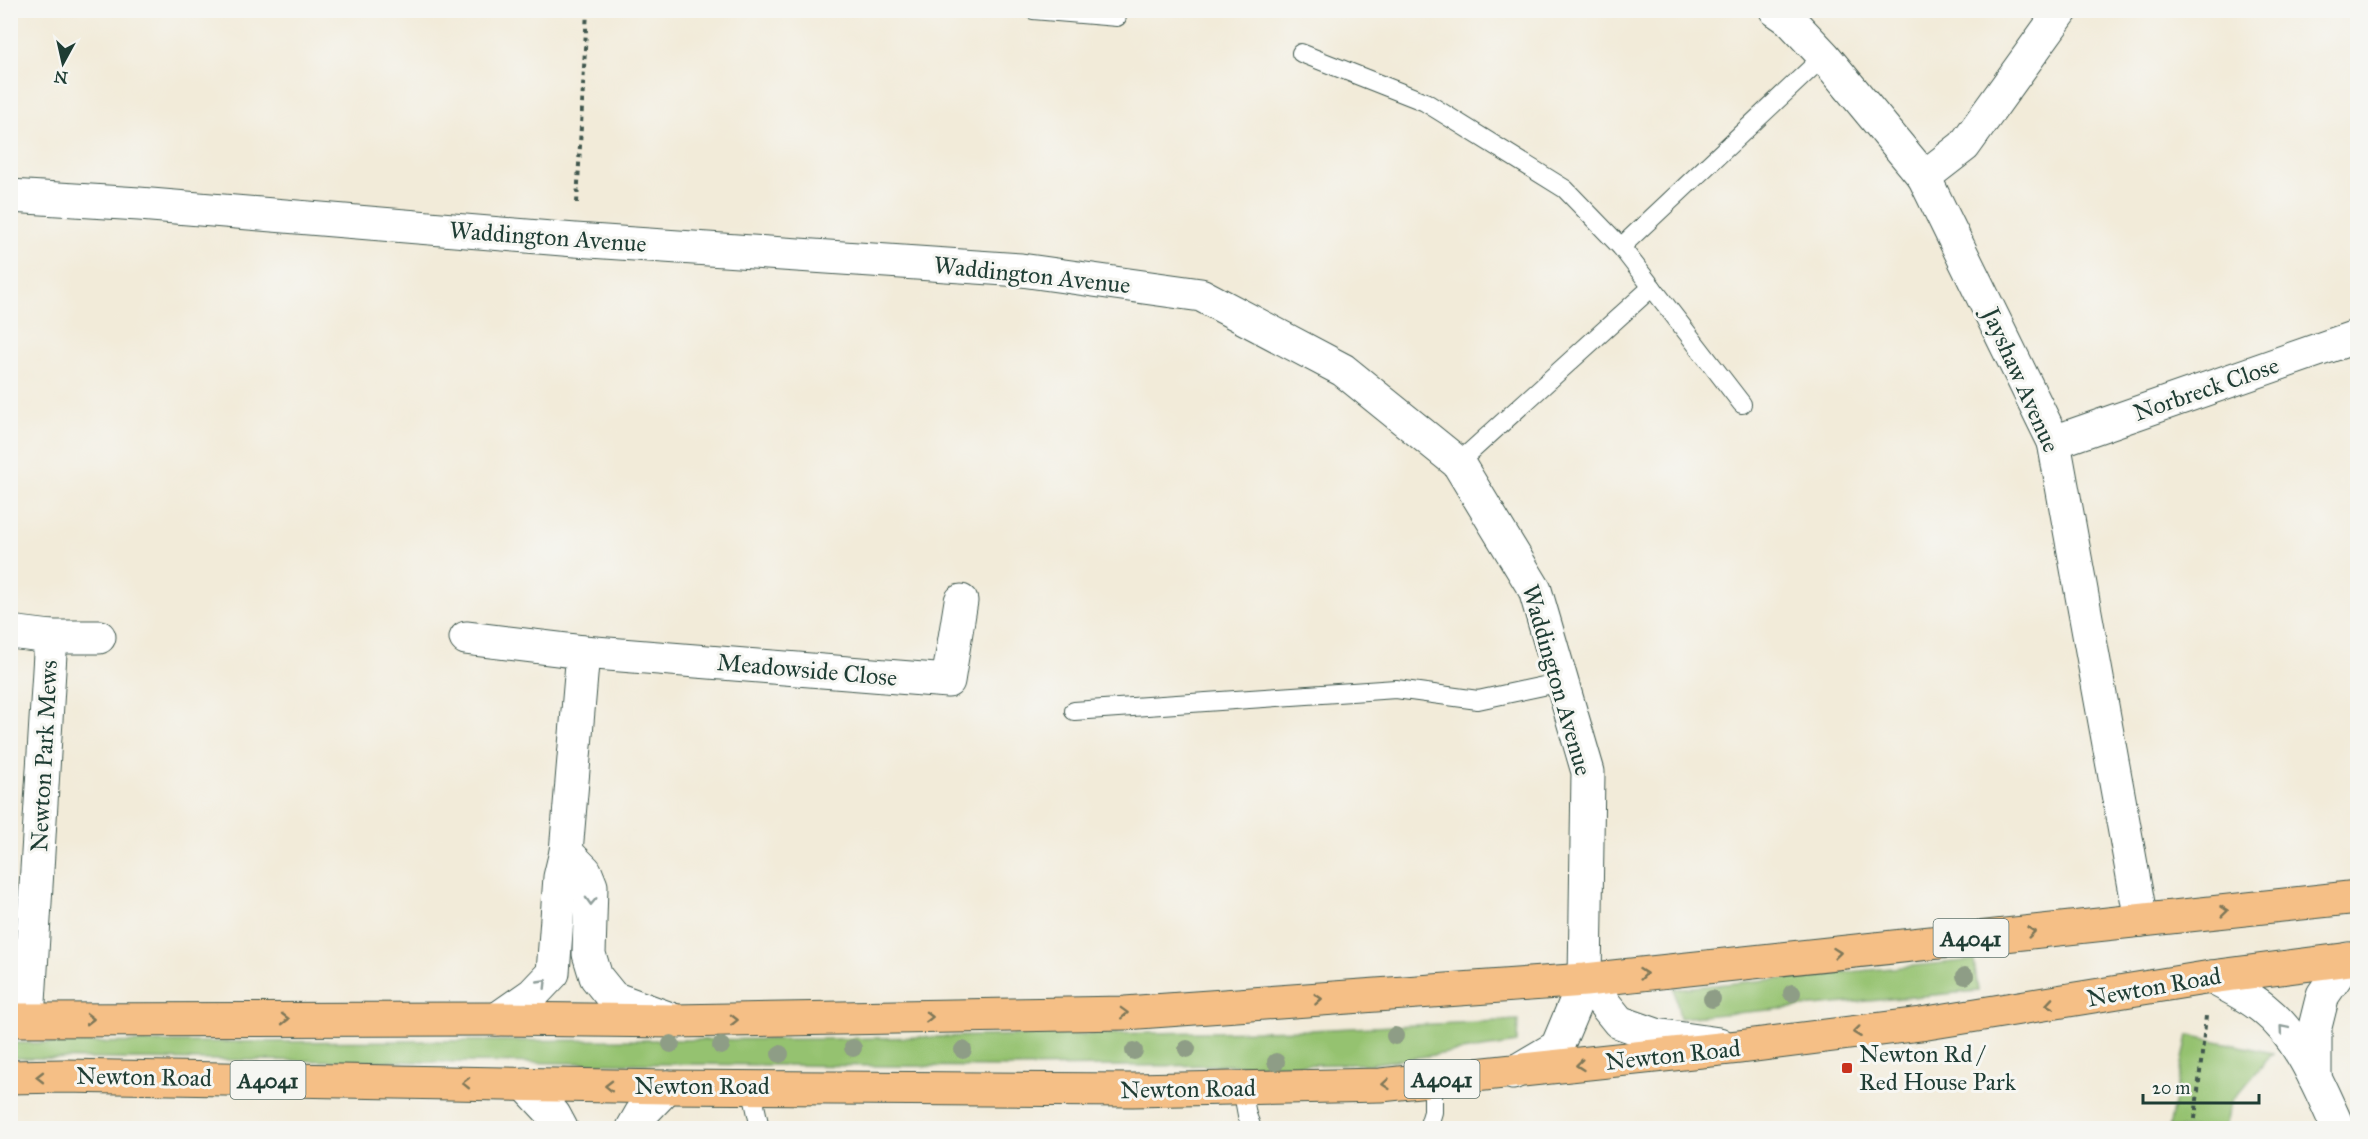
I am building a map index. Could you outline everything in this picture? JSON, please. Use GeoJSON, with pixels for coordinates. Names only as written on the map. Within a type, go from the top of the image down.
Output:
{"type":"FeatureCollection","features":[{"type":"Feature","properties":{"kind":"highway","name":"A4041"},"geometry":{"type":"LineString","coordinates":[[19,1019],[675,1021],[1125,1013],[1585,980],[2358,897]]}},
{"type":"Feature","properties":{"kind":"highway","name":"Newton Road"},"geometry":{"type":"LineString","coordinates":[[10,1077],[667,1087],[1133,1090],[1382,1085],[1739,1047],[1933,1022],[2211,977],[2353,959]]}},
{"type":"Feature","properties":{"kind":"street","name":"Jayshaw Avenue"},"geometry":{"type":"LineString","coordinates":[[1776,10],[1789,19],[1824,56],[1924,177],[2054,442],[2141,920]]}},
{"type":"Feature","properties":{"kind":"street"},"geometry":{"type":"LineString","coordinates":[[1924,177],[1964,146],[2062,10]]}},
{"type":"Feature","properties":{"kind":"street","name":"Waddington Avenue"},"geometry":{"type":"LineString","coordinates":[[10,196],[151,205],[575,240],[1021,270],[1201,295],[1343,370],[1458,463],[1535,590],[1588,772],[1585,980],[1557,1047],[1513,1072]]}},
{"type":"Feature","properties":{"kind":"street","name":"Norbreck Close"},"geometry":{"type":"LineString","coordinates":[[2054,442],[2358,336]]}},
{"type":"Feature","properties":{"kind":"street","name":"Meadowside Close"},"geometry":{"type":"LineString","coordinates":[[466,638],[583,652],[948,681],[961,601]]}},
{"type":"Feature","properties":{"kind":"street","name":"Newton Park Mews"},"geometry":{"type":"LineString","coordinates":[[10,632],[51,637],[99,637]]}},
{"type":"Feature","properties":{"kind":"street","name":"Newton Park Mews"},"geometry":{"type":"LineString","coordinates":[[19,1019],[51,637]]}},
{"type":"Feature","properties":{"kind":"street"},"geometry":{"type":"LineString","coordinates":[[497,1019],[533,994],[553,973],[560,877],[566,852],[583,652]]}},
{"type":"Feature","properties":{"kind":"street"},"geometry":{"type":"LineString","coordinates":[[566,852],[585,871],[591,886],[589,954],[596,977],[613,998],[675,1021]]}},
{"type":"Feature","properties":{"kind":"street"},"geometry":{"type":"LineString","coordinates":[[2315,1078],[2315,1027],[2323,995],[2353,959]]}},
{"type":"Feature","properties":{"kind":"street"},"geometry":{"type":"LineString","coordinates":[[2211,977],[2262,1007],[2286,1030],[2315,1078],[2338,1128]]}},
{"type":"Feature","properties":{"kind":"street"},"geometry":{"type":"LineString","coordinates":[[1585,980],[1619,1022],[1656,1035],[1739,1047]]}},
{"type":"Feature","properties":{"kind":"street"},"geometry":{"type":"LineString","coordinates":[[525,1084],[554,1115],[561,1128]]}},
{"type":"Feature","properties":{"kind":"street"},"geometry":{"type":"LineString","coordinates":[[633,1128],[641,1114],[667,1087]]}},
{"type":"Feature","properties":{"kind":"lane"},"geometry":{"type":"LineString","coordinates":[[1033,10],[1117,17]]}},
{"type":"Feature","properties":{"kind":"lane"},"geometry":{"type":"LineString","coordinates":[[1301,52],[1425,102],[1565,189],[1621,247],[1742,404]]}},
{"type":"Feature","properties":{"kind":"lane"},"geometry":{"type":"LineString","coordinates":[[1621,247],[1824,56]]}},
{"type":"Feature","properties":{"kind":"lane"},"geometry":{"type":"LineString","coordinates":[[1458,463],[1652,287]]}},
{"type":"Feature","properties":{"kind":"lane"},"geometry":{"type":"LineString","coordinates":[[1074,711],[1396,689],[1478,700],[1562,682]]}},
{"type":"Feature","properties":{"kind":"lane"},"geometry":{"type":"LineString","coordinates":[[1428,1128],[1433,1112],[1433,1079]]}},
{"type":"Feature","properties":{"kind":"lane"},"geometry":{"type":"LineString","coordinates":[[751,1087],[760,1128]]}},
{"type":"Feature","properties":{"kind":"lane"},"geometry":{"type":"LineString","coordinates":[[1242,1088],[1252,1128]]}},
{"type":"Feature","properties":{"kind":"path"},"geometry":{"type":"LineString","coordinates":[[575,240],[587,10]]}},
{"type":"Feature","properties":{"kind":"path"},"geometry":{"type":"LineString","coordinates":[[2194,1128],[2211,977]]}},
{"type":"Feature","properties":{"kind":"green space"},"geometry":{"type":"Polygon","coordinates":[[[1974,960],[1978,991],[1680,1018],[1674,989],[1974,960]]]}},
{"type":"Feature","properties":{"kind":"green space"},"geometry":{"type":"Polygon","coordinates":[[[1518,1020],[1517,1043],[1371,1064],[1000,1067],[10,1058],[11,1043],[824,1039],[1310,1030],[1518,1020]]]}},
{"type":"Feature","properties":{"kind":"green space"},"geometry":{"type":"Polygon","coordinates":[[[2188,1035],[2273,1053],[2231,1102],[2225,1128],[2169,1128],[2188,1035]]]}},
{"type":"Feature","properties":{"kind":"place","name":"Newton Rd / Red House Park"},"geometry":{"type":"Point","coordinates":[1847,1068]}}]}
